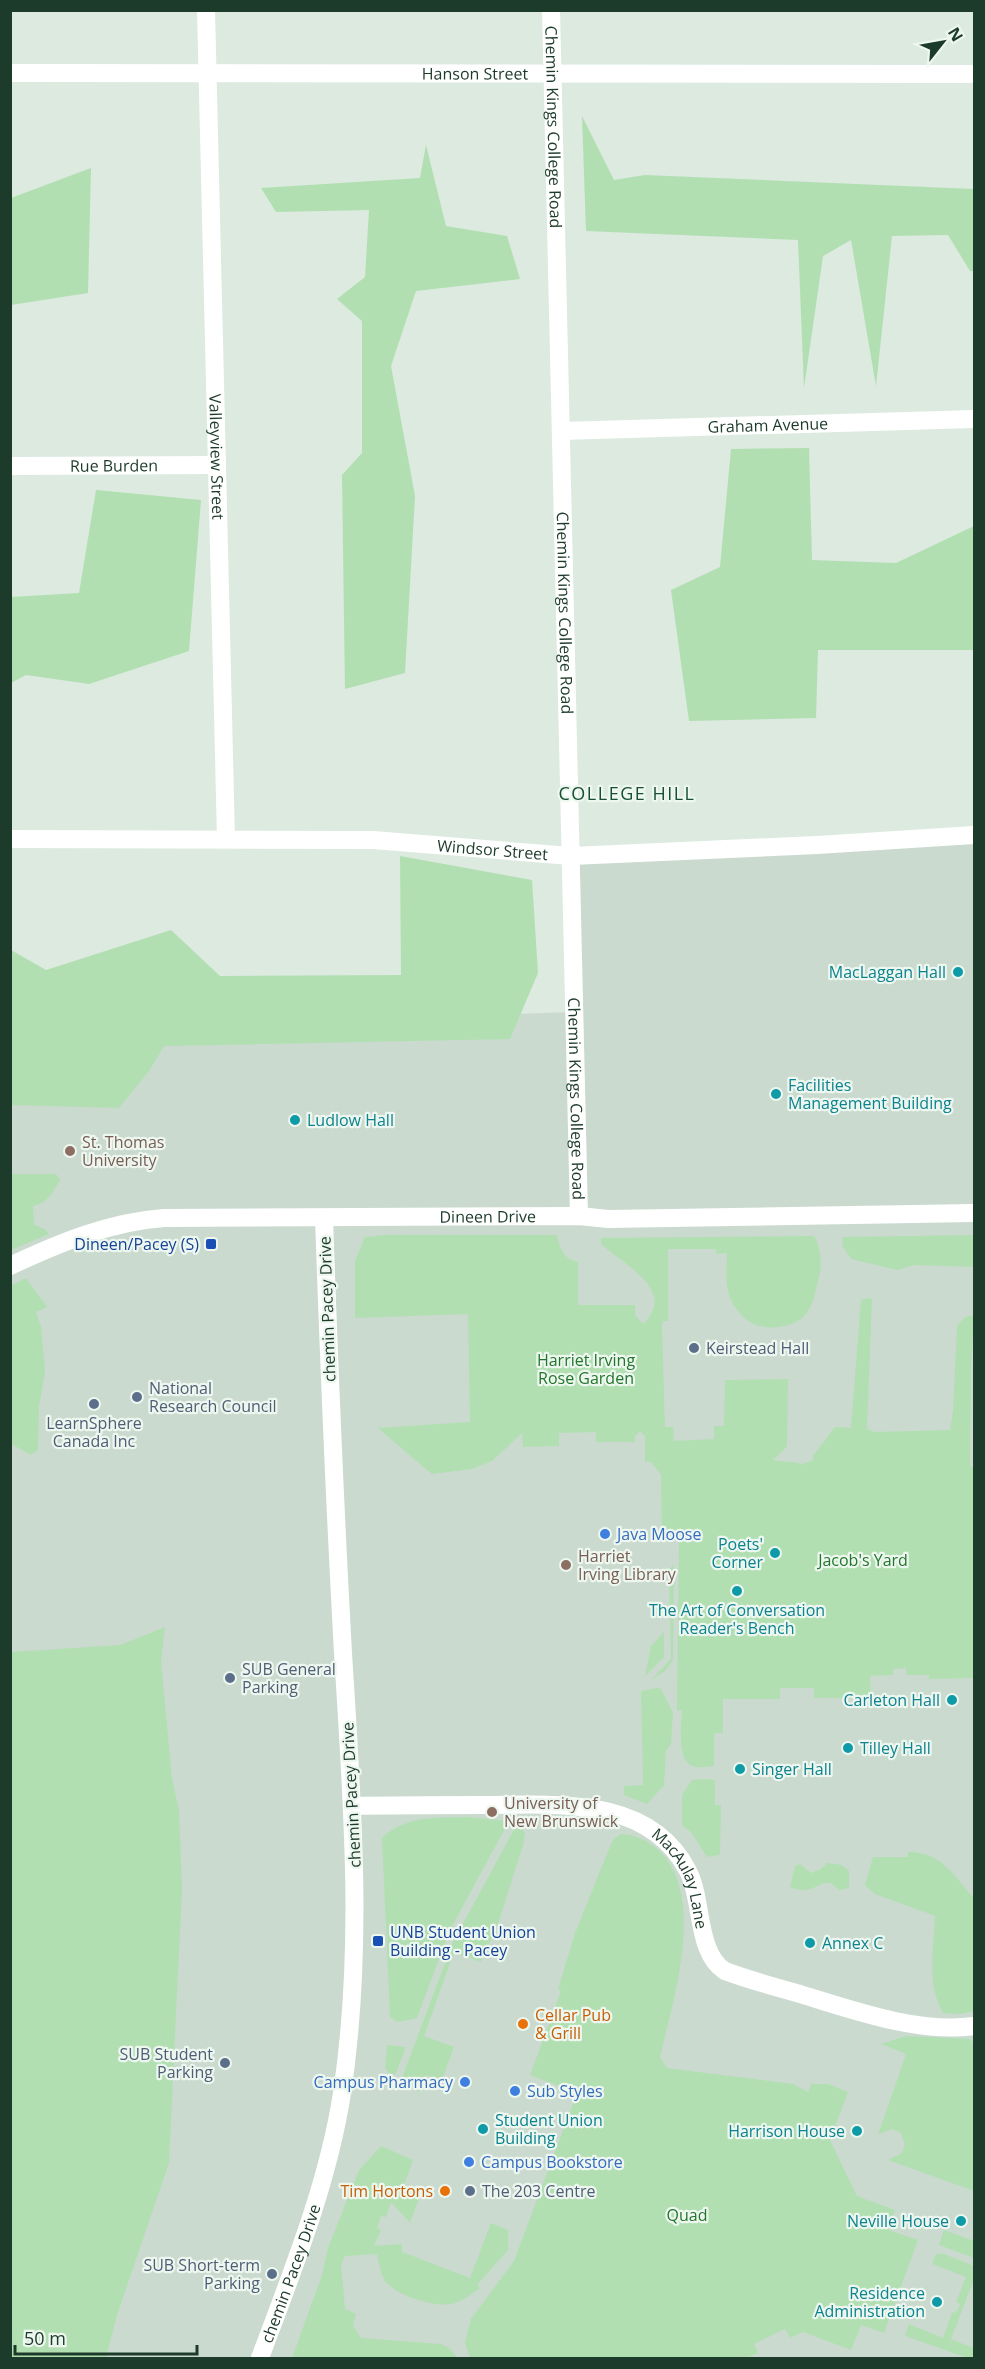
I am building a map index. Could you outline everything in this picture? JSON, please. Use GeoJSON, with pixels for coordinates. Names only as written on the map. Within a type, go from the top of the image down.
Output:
{"type":"FeatureCollection","features":[{"type":"Feature","properties":{"kind":"street","name":"Valleyview Street"},"geometry":{"type":"LineString","coordinates":[[206,10],[226,839]]}},
{"type":"Feature","properties":{"kind":"street","name":"Chemin Kings College Road"},"geometry":{"type":"LineString","coordinates":[[550,10],[579,1216]]}},
{"type":"Feature","properties":{"kind":"street","name":"Hanson Street"},"geometry":{"type":"LineString","coordinates":[[10,73],[975,74]]}},
{"type":"Feature","properties":{"kind":"street","name":"Graham Avenue"},"geometry":{"type":"LineString","coordinates":[[561,431],[975,419]]}},
{"type":"Feature","properties":{"kind":"street","name":"Rue Burden"},"geometry":{"type":"LineString","coordinates":[[10,466],[217,465]]}},
{"type":"Feature","properties":{"kind":"street","name":"Windsor Street"},"geometry":{"type":"LineString","coordinates":[[10,839],[373,840],[571,856],[975,835]]}},
{"type":"Feature","properties":{"kind":"street","name":"Dineen Drive"},"geometry":{"type":"LineString","coordinates":[[10,1266],[78,1237],[143,1220],[579,1216],[608,1219],[975,1213]]}},
{"type":"Feature","properties":{"kind":"street","name":"chemin Pacey Drive"},"geometry":{"type":"LineString","coordinates":[[260,2358],[317,2198],[341,2096],[351,2017],[355,1956],[352,1806],[333,1457],[324,1218]]}},
{"type":"Feature","properties":{"kind":"street","name":"MacAulay Lane"},"geometry":{"type":"LineString","coordinates":[[352,1806],[554,1805],[609,1810],[652,1830],[668,1840],[676,1851],[690,1875],[705,1941],[712,1959],[725,1971],[842,2007],[903,2022],[935,2028],[953,2029],[975,2026]]}},
{"type":"Feature","properties":{"kind":"shaded area","name":"University of New Brunswick"},"geometry":{"type":"Polygon","coordinates":[[[974,835],[974,2358],[11,2358],[11,1022],[112,1027],[574,1012],[571,856],[974,835]]]}},
{"type":"Feature","properties":{"kind":"green space"},"geometry":{"type":"Polygon","coordinates":[[[582,116],[614,180],[645,175],[974,189],[974,271],[970,271],[948,235],[892,236],[876,386],[851,240],[823,256],[804,388],[798,240],[586,231],[582,116]]]}},
{"type":"Feature","properties":{"kind":"green space"},"geometry":{"type":"Polygon","coordinates":[[[426,145],[446,226],[507,236],[520,279],[416,291],[391,366],[415,496],[405,673],[345,689],[342,475],[362,453],[362,321],[337,299],[365,277],[369,210],[276,212],[261,188],[420,178],[426,145]]]}},
{"type":"Feature","properties":{"kind":"green space"},"geometry":{"type":"Polygon","coordinates":[[[91,168],[88,293],[11,305],[11,198],[91,168]]]}},
{"type":"Feature","properties":{"kind":"green space"},"geometry":{"type":"Polygon","coordinates":[[[809,448],[812,560],[896,563],[974,526],[974,650],[818,650],[816,718],[689,721],[671,590],[720,567],[731,449],[809,448]]]}},
{"type":"Feature","properties":{"kind":"green space"},"geometry":{"type":"Polygon","coordinates":[[[96,490],[201,500],[189,651],[89,684],[26,675],[11,683],[11,597],[79,593],[96,490]]]}},
{"type":"Feature","properties":{"kind":"green space"},"geometry":{"type":"Polygon","coordinates":[[[400,856],[532,880],[538,973],[510,1039],[164,1046],[149,1071],[119,1108],[11,1105],[11,950],[46,970],[171,930],[220,976],[401,975],[400,856]]]}},
{"type":"Feature","properties":{"kind":"green space"},"geometry":{"type":"Polygon","coordinates":[[[11,1174],[56,1174],[60,1180],[46,1200],[33,1206],[34,1225],[45,1229],[49,1234],[11,1250],[11,1174]]]}},
{"type":"Feature","properties":{"kind":"green space"},"geometry":{"type":"Polygon","coordinates":[[[557,1235],[566,1256],[578,1262],[578,1305],[635,1305],[635,1315],[643,1324],[652,1312],[654,1300],[651,1289],[633,1269],[601,1244],[601,1238],[814,1236],[820,1252],[821,1264],[815,1295],[805,1315],[794,1323],[780,1327],[765,1327],[752,1323],[740,1313],[729,1295],[727,1253],[716,1254],[716,1249],[668,1249],[668,1321],[663,1321],[662,1326],[665,1427],[673,1427],[674,1441],[714,1439],[714,1426],[724,1426],[725,1380],[788,1379],[787,1446],[773,1460],[800,1465],[813,1460],[813,1456],[835,1427],[851,1428],[861,1300],[872,1299],[867,1429],[875,1432],[950,1430],[957,1326],[965,1317],[974,1315],[970,1466],[974,1467],[974,1678],[929,1679],[929,1675],[906,1675],[906,1668],[893,1669],[893,1675],[870,1676],[871,1698],[814,1698],[814,1688],[780,1688],[780,1699],[723,1699],[723,1733],[714,1733],[714,1766],[696,1767],[689,1764],[682,1752],[682,1710],[677,1711],[679,1539],[662,1539],[661,1475],[651,1462],[645,1462],[645,1436],[640,1431],[635,1436],[635,1442],[596,1442],[596,1432],[559,1433],[559,1446],[523,1447],[522,1433],[492,1461],[472,1469],[432,1474],[378,1428],[470,1422],[468,1314],[355,1318],[355,1261],[365,1237],[557,1235]]]}},
{"type":"Feature","properties":{"kind":"green space"},"geometry":{"type":"Polygon","coordinates":[[[974,1235],[974,1267],[914,1265],[897,1270],[851,1259],[842,1245],[843,1237],[974,1235]]]}},
{"type":"Feature","properties":{"kind":"green space"},"geometry":{"type":"Polygon","coordinates":[[[26,1278],[47,1307],[36,1312],[41,1327],[45,1373],[39,1406],[38,1450],[31,1455],[10,1443],[11,1286],[26,1278]]]}},
{"type":"Feature","properties":{"kind":"green space"},"geometry":{"type":"Polygon","coordinates":[[[674,1566],[673,1660],[665,1671],[651,1680],[671,1659],[669,1568],[674,1566]]]}},
{"type":"Feature","properties":{"kind":"green space"},"geometry":{"type":"Polygon","coordinates":[[[165,1627],[161,1661],[172,1779],[179,1810],[182,1889],[169,2163],[117,2315],[106,2358],[11,2358],[11,1652],[120,1645],[165,1627]]]}},
{"type":"Feature","properties":{"kind":"green space"},"geometry":{"type":"Polygon","coordinates":[[[664,1632],[664,1657],[645,1676],[651,1646],[664,1632]]]}},
{"type":"Feature","properties":{"kind":"green space"},"geometry":{"type":"Polygon","coordinates":[[[661,1689],[673,1713],[671,1744],[666,1751],[664,1785],[647,1804],[624,1795],[624,1786],[643,1785],[641,1691],[661,1689]]]}},
{"type":"Feature","properties":{"kind":"green space"},"geometry":{"type":"Polygon","coordinates":[[[692,1780],[715,1780],[715,1805],[721,1805],[720,1855],[707,1857],[691,1832],[682,1825],[682,1795],[692,1780]]]}},
{"type":"Feature","properties":{"kind":"green space"},"geometry":{"type":"Polygon","coordinates":[[[467,1817],[509,1821],[450,1930],[417,2018],[398,2022],[390,2017],[382,1838],[401,1825],[422,1819],[467,1817]]]}},
{"type":"Feature","properties":{"kind":"green space"},"geometry":{"type":"Polygon","coordinates":[[[517,1824],[525,1833],[523,1845],[499,1921],[481,1962],[454,1952],[424,2036],[454,2047],[442,2080],[426,2075],[419,2092],[405,2085],[403,2075],[453,1942],[517,1824]]]}},
{"type":"Feature","properties":{"kind":"green space","name":"Quad"},"geometry":{"type":"Polygon","coordinates":[[[621,1834],[639,1838],[655,1847],[671,1866],[680,1890],[684,1918],[683,1947],[660,2057],[667,2068],[793,2084],[808,2092],[811,2084],[828,2084],[848,2092],[830,2140],[857,2196],[895,2210],[889,2230],[918,2240],[884,2333],[861,2325],[851,2350],[803,2332],[790,2338],[785,2329],[754,2344],[758,2353],[747,2358],[470,2358],[465,2343],[471,2319],[514,2261],[577,2093],[530,2075],[561,1991],[558,1989],[575,1933],[611,1844],[621,1834]]]}},
{"type":"Feature","properties":{"kind":"green space"},"geometry":{"type":"Polygon","coordinates":[[[908,1852],[920,1853],[938,1860],[953,1873],[974,1898],[974,2011],[959,2014],[943,2013],[938,2002],[934,1990],[932,1966],[935,1916],[875,1894],[865,1885],[873,1857],[908,1857],[908,1852]]]}},
{"type":"Feature","properties":{"kind":"green space"},"geometry":{"type":"Polygon","coordinates":[[[827,1863],[842,1865],[849,1871],[849,1888],[839,1890],[830,1883],[803,1890],[790,1887],[795,1866],[800,1864],[811,1873],[821,1869],[827,1863]]]}},
{"type":"Feature","properties":{"kind":"green space"},"geometry":{"type":"Polygon","coordinates":[[[906,2036],[969,2039],[974,2042],[974,2191],[888,2160],[902,2153],[905,2144],[900,2132],[891,2129],[878,2135],[906,2054],[881,2044],[906,2036]]]}},
{"type":"Feature","properties":{"kind":"green space"},"geometry":{"type":"Polygon","coordinates":[[[387,2045],[406,2047],[396,2073],[392,2076],[385,2068],[387,2045]]]}},
{"type":"Feature","properties":{"kind":"green space"},"geometry":{"type":"Polygon","coordinates":[[[381,2146],[413,2160],[402,2191],[420,2196],[410,2223],[391,2202],[386,2217],[381,2216],[377,2228],[381,2230],[374,2246],[402,2244],[402,2252],[470,2278],[491,2223],[508,2230],[508,2250],[477,2285],[480,2288],[462,2300],[448,2304],[428,2303],[398,2292],[383,2278],[377,2254],[345,2256],[341,2265],[345,2309],[356,2314],[353,2326],[361,2338],[441,2344],[449,2348],[458,2358],[292,2358],[322,2275],[328,2248],[359,2170],[381,2146]]]}},
{"type":"Feature","properties":{"kind":"green space"},"geometry":{"type":"Polygon","coordinates":[[[944,2230],[974,2241],[974,2258],[939,2245],[944,2230]]]}},
{"type":"Feature","properties":{"kind":"green space"},"geometry":{"type":"Polygon","coordinates":[[[936,2254],[944,2254],[974,2266],[974,2279],[951,2339],[974,2348],[974,2358],[968,2358],[905,2336],[909,2324],[943,2338],[952,2312],[956,2313],[960,2304],[956,2302],[966,2277],[932,2264],[936,2254]]]}},
{"type":"Feature","properties":{"kind":"place","name":"MacLaggan Hall"},"geometry":{"type":"Point","coordinates":[958,972]}},
{"type":"Feature","properties":{"kind":"place","name":"Facilities Management Building"},"geometry":{"type":"Point","coordinates":[776,1094]}},
{"type":"Feature","properties":{"kind":"place","name":"Ludlow Hall"},"geometry":{"type":"Point","coordinates":[295,1120]}},
{"type":"Feature","properties":{"kind":"place","name":"St. Thomas University"},"geometry":{"type":"Point","coordinates":[70,1151]}},
{"type":"Feature","properties":{"kind":"place","name":"Dineen/Pacey (S)"},"geometry":{"type":"Point","coordinates":[211,1244]}},
{"type":"Feature","properties":{"kind":"place","name":"Keirstead Hall"},"geometry":{"type":"Point","coordinates":[694,1348]}},
{"type":"Feature","properties":{"kind":"place","name":"National Research Council"},"geometry":{"type":"Point","coordinates":[137,1397]}},
{"type":"Feature","properties":{"kind":"place","name":"LearnSphere Canada Inc"},"geometry":{"type":"Point","coordinates":[94,1404]}},
{"type":"Feature","properties":{"kind":"place","name":"Java Moose"},"geometry":{"type":"Point","coordinates":[605,1534]}},
{"type":"Feature","properties":{"kind":"place","name":"Poets' Corner"},"geometry":{"type":"Point","coordinates":[775,1553]}},
{"type":"Feature","properties":{"kind":"place","name":"Harriet Irving Library"},"geometry":{"type":"Point","coordinates":[566,1565]}},
{"type":"Feature","properties":{"kind":"place","name":"The Art of Conversation Reader's Bench"},"geometry":{"type":"Point","coordinates":[737,1591]}},
{"type":"Feature","properties":{"kind":"place","name":"SUB General Parking"},"geometry":{"type":"Point","coordinates":[230,1678]}},
{"type":"Feature","properties":{"kind":"place","name":"Carleton Hall"},"geometry":{"type":"Point","coordinates":[952,1700]}},
{"type":"Feature","properties":{"kind":"place","name":"Tilley Hall"},"geometry":{"type":"Point","coordinates":[848,1748]}},
{"type":"Feature","properties":{"kind":"place","name":"Singer Hall"},"geometry":{"type":"Point","coordinates":[740,1769]}},
{"type":"Feature","properties":{"kind":"place","name":"University of New Brunswick"},"geometry":{"type":"Point","coordinates":[492,1812]}},
{"type":"Feature","properties":{"kind":"place","name":"UNB Student Union Building - Pacey"},"geometry":{"type":"Point","coordinates":[378,1941]}},
{"type":"Feature","properties":{"kind":"place","name":"Annex C"},"geometry":{"type":"Point","coordinates":[810,1943]}},
{"type":"Feature","properties":{"kind":"place","name":"Cellar Pub & Grill"},"geometry":{"type":"Point","coordinates":[523,2024]}},
{"type":"Feature","properties":{"kind":"place","name":"SUB Student Parking"},"geometry":{"type":"Point","coordinates":[225,2063]}},
{"type":"Feature","properties":{"kind":"place","name":"Campus Pharmacy"},"geometry":{"type":"Point","coordinates":[465,2082]}},
{"type":"Feature","properties":{"kind":"place","name":"Sub Styles"},"geometry":{"type":"Point","coordinates":[515,2091]}},
{"type":"Feature","properties":{"kind":"place","name":"Student Union Building"},"geometry":{"type":"Point","coordinates":[483,2129]}},
{"type":"Feature","properties":{"kind":"place","name":"Harrison House"},"geometry":{"type":"Point","coordinates":[857,2131]}},
{"type":"Feature","properties":{"kind":"place","name":"Campus Bookstore"},"geometry":{"type":"Point","coordinates":[469,2162]}},
{"type":"Feature","properties":{"kind":"place","name":"Tim Hortons"},"geometry":{"type":"Point","coordinates":[445,2191]}},
{"type":"Feature","properties":{"kind":"place","name":"The 203 Centre"},"geometry":{"type":"Point","coordinates":[470,2191]}},
{"type":"Feature","properties":{"kind":"place","name":"Neville House"},"geometry":{"type":"Point","coordinates":[961,2221]}},
{"type":"Feature","properties":{"kind":"place","name":"SUB Short-term Parking"},"geometry":{"type":"Point","coordinates":[272,2274]}},
{"type":"Feature","properties":{"kind":"place","name":"Residence Administration"},"geometry":{"type":"Point","coordinates":[937,2302]}},
{"type":"Feature","properties":{"kind":"district","name":"COLLEGE HILL"},"geometry":{"type":"Point","coordinates":[627,794]}},
{"type":"Feature","properties":{"kind":"park label","name":"Harriet Irving Rose Garden"},"geometry":{"type":"Point","coordinates":[586,1369]}},
{"type":"Feature","properties":{"kind":"park label","name":"Jacob's Yard"},"geometry":{"type":"Point","coordinates":[863,1560]}}]}
